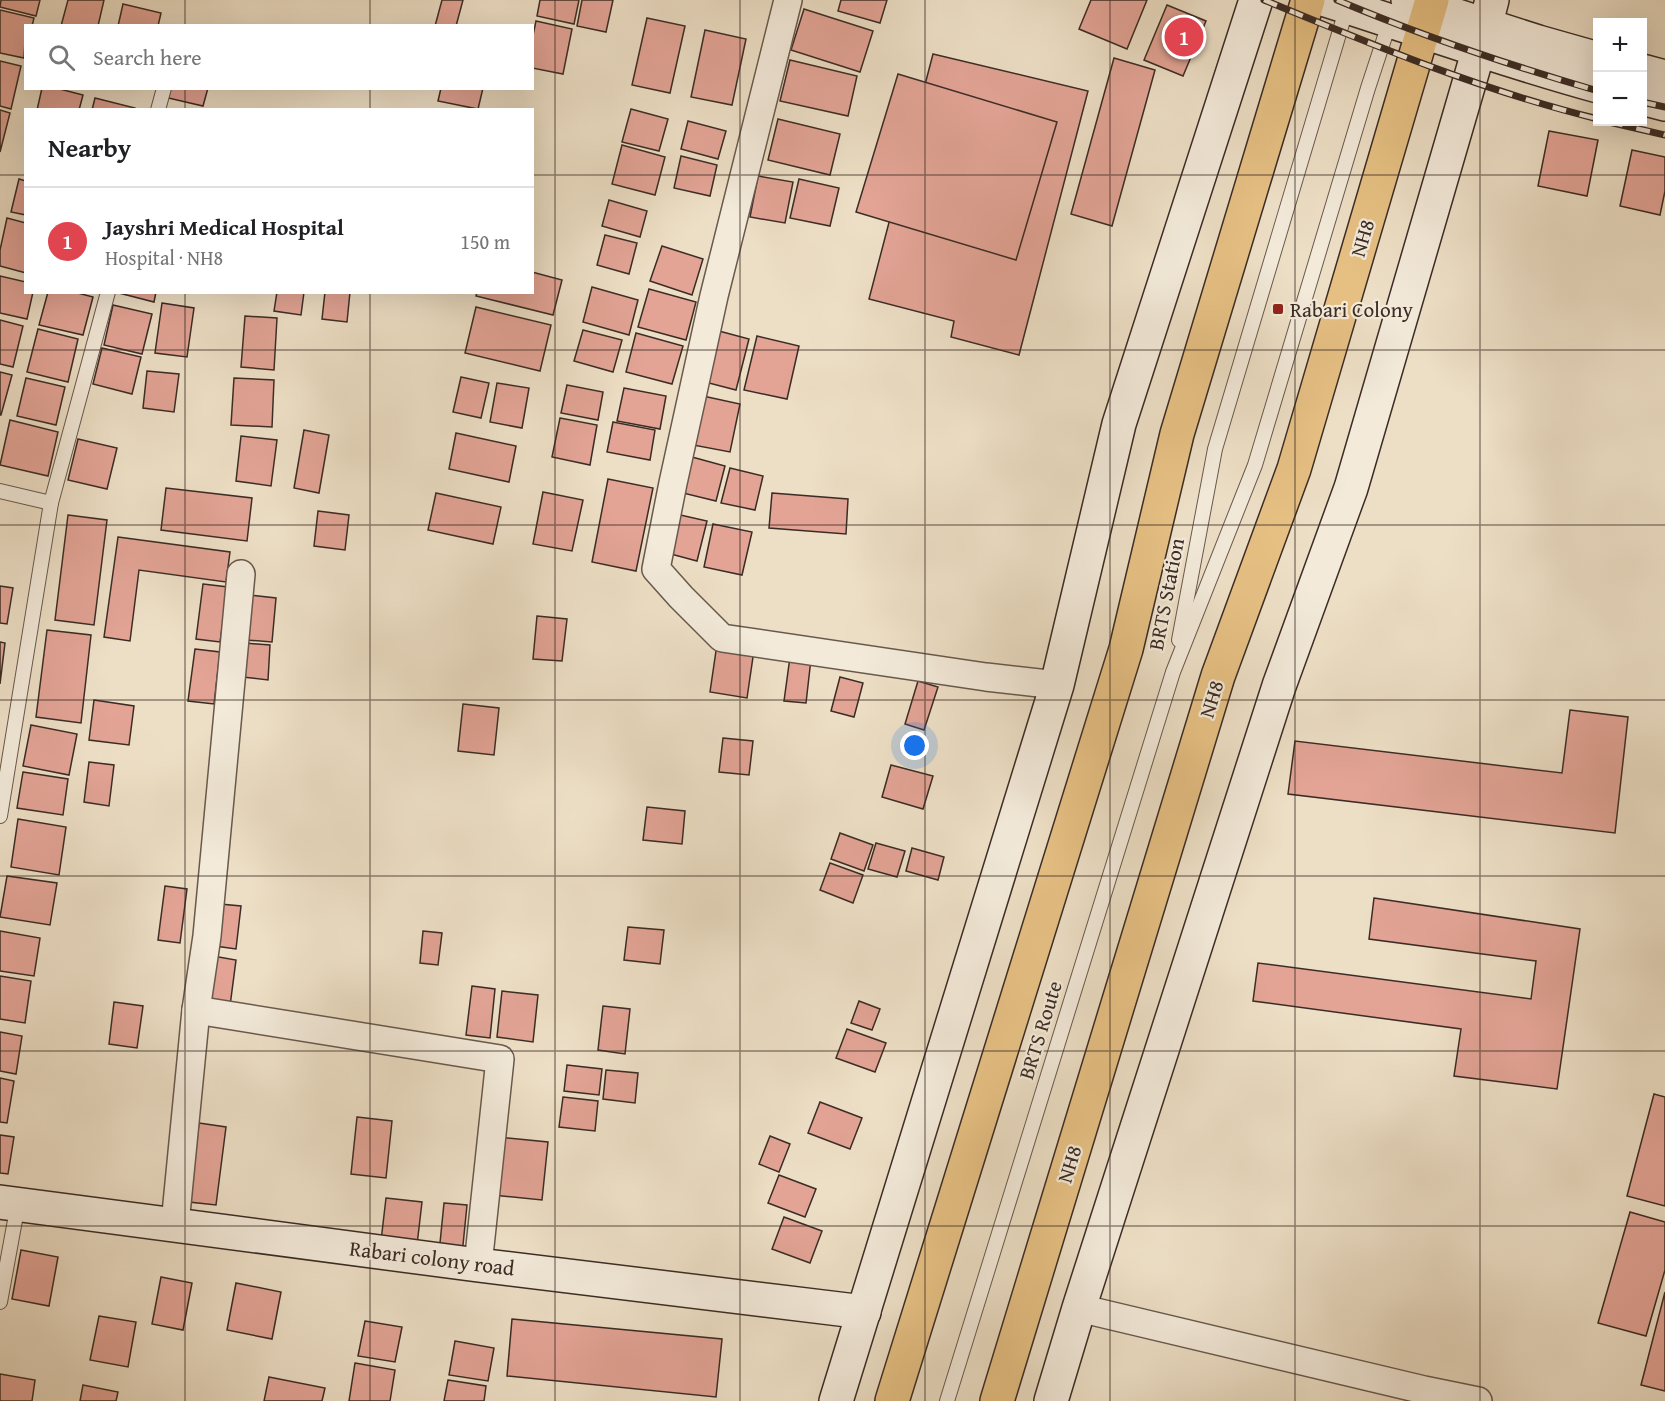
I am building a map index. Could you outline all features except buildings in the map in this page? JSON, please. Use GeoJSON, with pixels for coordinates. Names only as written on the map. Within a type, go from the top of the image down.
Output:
{"type":"FeatureCollection","features":[{"type":"Feature","properties":{"kind":"main road"},"geometry":{"type":"LineString","coordinates":[[892,1401],[1126,649],[1176,434],[1308,0]]}},
{"type":"Feature","properties":{"kind":"main road","name":"NH8"},"geometry":{"type":"LineString","coordinates":[[997,1401],[1218,676],[1294,469],[1413,11]]}},
{"type":"Feature","properties":{"kind":"street"},"geometry":{"type":"LineString","coordinates":[[788,0],[714,296],[656,569],[722,638],[986,677],[1057,685]]}},
{"type":"Feature","properties":{"kind":"street"},"geometry":{"type":"LineString","coordinates":[[836,1401],[1057,685],[1119,424],[1256,0]]}},
{"type":"Feature","properties":{"kind":"street"},"geometry":{"type":"LineString","coordinates":[[1341,2],[1413,11],[1485,25],[1593,57]]}},
{"type":"Feature","properties":{"kind":"street"},"geometry":{"type":"LineString","coordinates":[[1485,25],[1529,67],[1593,85]]}},
{"type":"Feature","properties":{"kind":"street"},"geometry":{"type":"LineString","coordinates":[[1051,1401],[1280,686],[1351,488],[1485,25]]}},
{"type":"Feature","properties":{"kind":"street"},"geometry":{"type":"LineString","coordinates":[[1646,72],[1665,77]]}},
{"type":"Feature","properties":{"kind":"street"},"geometry":{"type":"LineString","coordinates":[[1647,99],[1665,104]]}},
{"type":"Feature","properties":{"kind":"street"},"geometry":{"type":"LineString","coordinates":[[175,1224],[196,1010],[207,936],[241,574]]}},
{"type":"Feature","properties":{"kind":"street"},"geometry":{"type":"LineString","coordinates":[[196,1010],[500,1059],[478,1265]]}},
{"type":"Feature","properties":{"kind":"street","name":"Rabari colony road"},"geometry":{"type":"LineString","coordinates":[[9,1203],[478,1265],[864,1312]]}},
{"type":"Feature","properties":{"kind":"street"},"geometry":{"type":"LineString","coordinates":[[1079,1308],[1423,1396],[1478,1401]]}},
{"type":"Feature","properties":{"kind":"lane","name":"BRTS Station"},"geometry":{"type":"LineString","coordinates":[[1173,672],[1215,449],[1328,70],[1341,2]]}},
{"type":"Feature","properties":{"kind":"lane","name":"BRTS Station"},"geometry":{"type":"LineString","coordinates":[[1173,672],[1255,465],[1368,88],[1413,11]]}},
{"type":"Feature","properties":{"kind":"lane"},"geometry":{"type":"LineString","coordinates":[[159,108],[163,90]]}},
{"type":"Feature","properties":{"kind":"lane"},"geometry":{"type":"LineString","coordinates":[[0,816],[51,503],[107,294]]}},
{"type":"Feature","properties":{"kind":"lane"},"geometry":{"type":"LineString","coordinates":[[0,491],[51,503]]}},
{"type":"Feature","properties":{"kind":"lane","name":"BRTS Route"},"geometry":{"type":"LineString","coordinates":[[947,1401],[1173,672]]}},
{"type":"Feature","properties":{"kind":"lane"},"geometry":{"type":"LineString","coordinates":[[0,1302],[9,1203]]}},
{"type":"Feature","properties":{"kind":"railway"},"geometry":{"type":"LineString","coordinates":[[1264,0],[1471,81],[1593,118]]}},
{"type":"Feature","properties":{"kind":"railway"},"geometry":{"type":"LineString","coordinates":[[1337,0],[1466,49],[1593,89]]}},
{"type":"Feature","properties":{"kind":"railway"},"geometry":{"type":"LineString","coordinates":[[1647,103],[1665,107]]}},
{"type":"Feature","properties":{"kind":"railway"},"geometry":{"type":"LineString","coordinates":[[1626,126],[1665,135]]}},
{"type":"Feature","properties":{"kind":"place","name":"Jayshri Medical Hospital"},"geometry":{"type":"Point","coordinates":[1184,37]}},
{"type":"Feature","properties":{"kind":"place","name":"Rabari Colony"},"geometry":{"type":"Point","coordinates":[1278,309]}}]}
